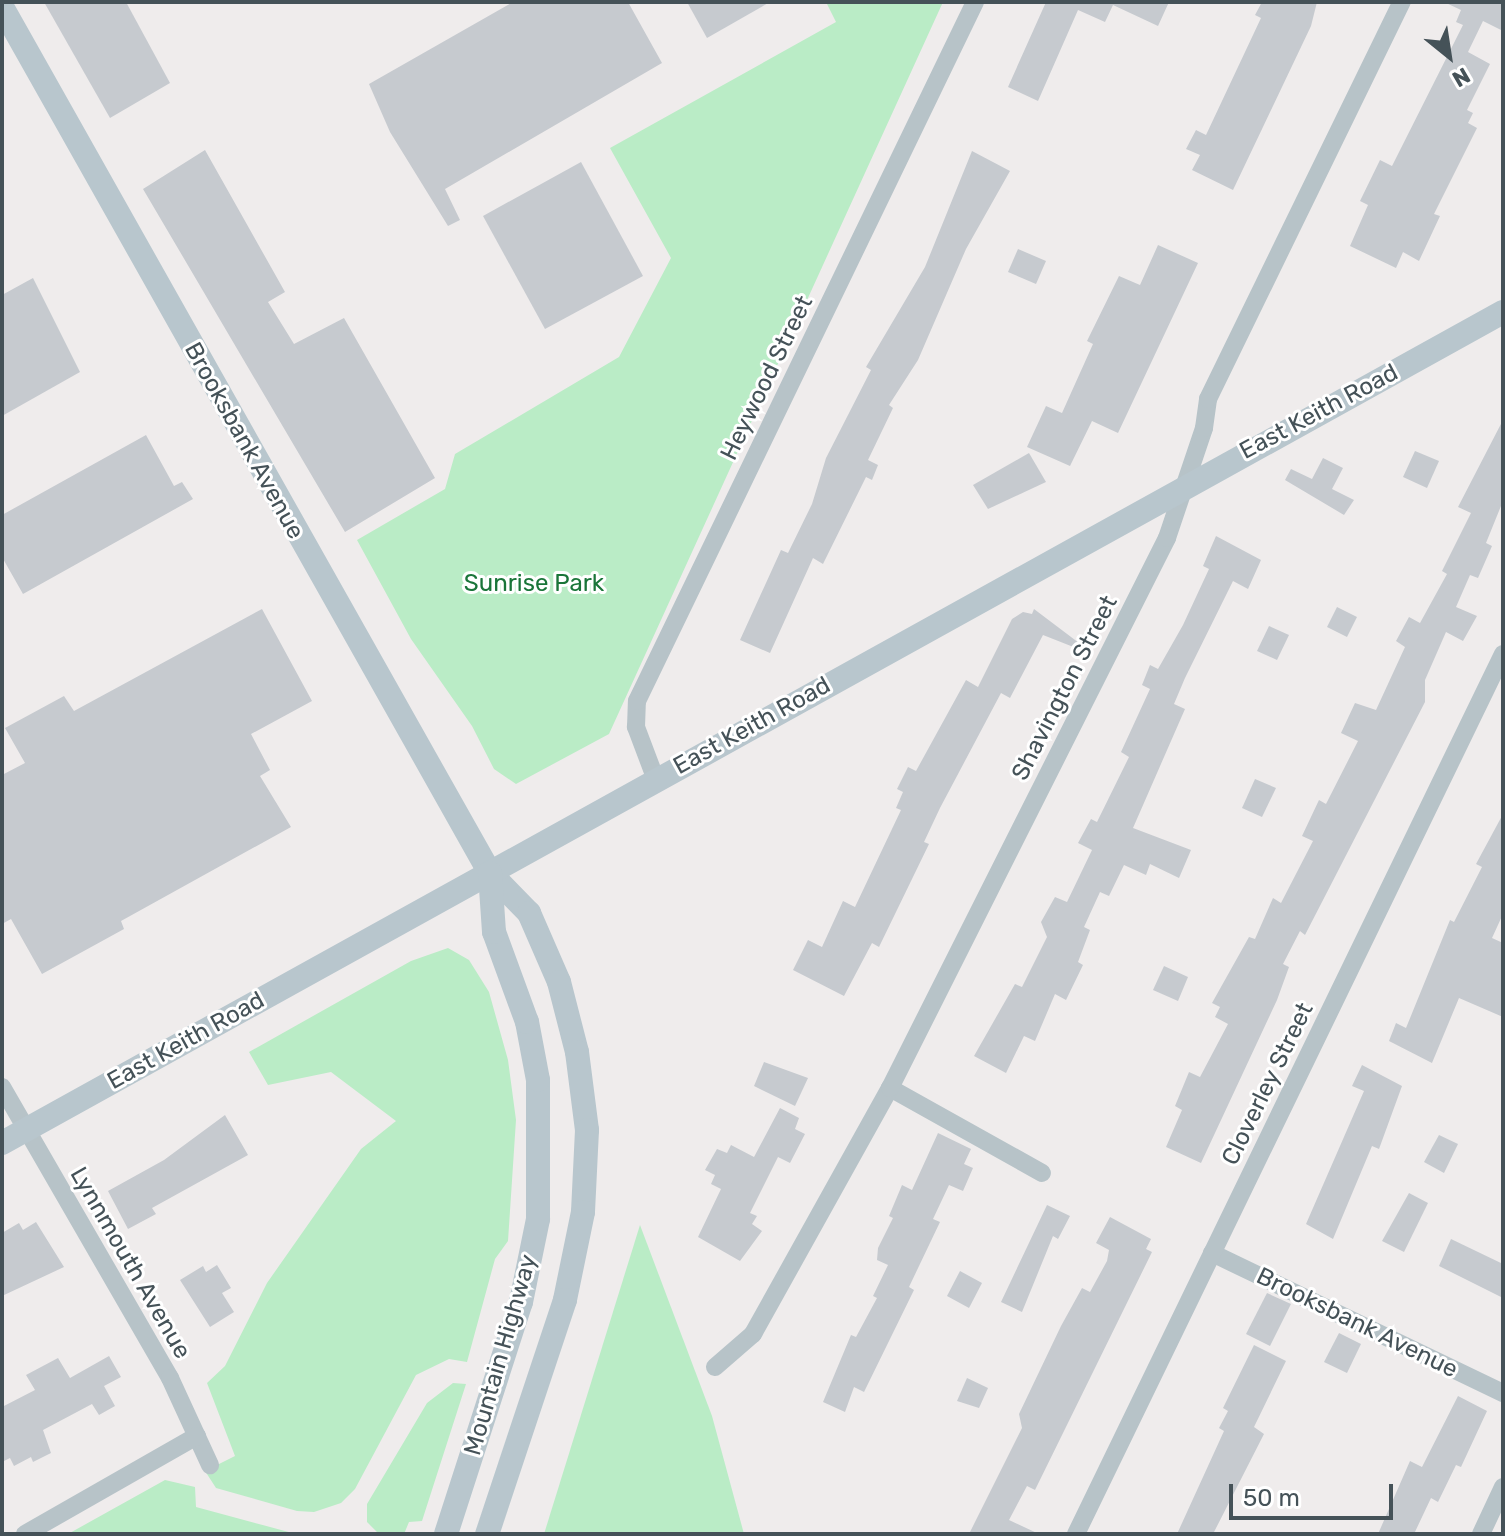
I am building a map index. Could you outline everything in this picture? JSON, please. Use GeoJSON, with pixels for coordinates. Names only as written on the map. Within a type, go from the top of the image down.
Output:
{"type":"FeatureCollection","features":[{"type":"Feature","properties":{"kind":"main road","name":"Brooksbank Avenue"},"geometry":{"type":"LineString","coordinates":[[2,7],[490,873]]}},
{"type":"Feature","properties":{"kind":"main road","name":"East Keith Road"},"geometry":{"type":"LineString","coordinates":[[2,1143],[1185,484],[1503,312]]}},
{"type":"Feature","properties":{"kind":"main road","name":"Mountain Highway"},"geometry":{"type":"LineString","coordinates":[[446,1534],[521,1302],[538,1219],[538,1080],[527,1022],[494,932],[490,873]]}},
{"type":"Feature","properties":{"kind":"main road","name":"Mountain Highway"},"geometry":{"type":"LineString","coordinates":[[487,1534],[565,1300],[583,1212],[587,1130],[577,1052],[559,982],[529,913],[490,873]]}},
{"type":"Feature","properties":{"kind":"street","name":"Heywood Street"},"geometry":{"type":"LineString","coordinates":[[656,780],[636,727],[637,701],[975,2]]}},
{"type":"Feature","properties":{"kind":"street","name":"Shavington Street"},"geometry":{"type":"LineString","coordinates":[[715,1367],[753,1334],[890,1088],[1167,538],[1208,399],[1402,2]]}},
{"type":"Feature","properties":{"kind":"street","name":"Cloverley Street"},"geometry":{"type":"LineString","coordinates":[[1076,1534],[1503,654]]}},
{"type":"Feature","properties":{"kind":"street","name":"Lynnmouth Avenue"},"geometry":{"type":"LineString","coordinates":[[2,1087],[170,1378],[210,1465]]}},
{"type":"Feature","properties":{"kind":"street"},"geometry":{"type":"LineString","coordinates":[[890,1088],[1042,1173]]}},
{"type":"Feature","properties":{"kind":"street","name":"Brooksbank Avenue"},"geometry":{"type":"LineString","coordinates":[[1212,1253],[1503,1393]]}},
{"type":"Feature","properties":{"kind":"street"},"geometry":{"type":"LineString","coordinates":[[25,1534],[197,1436]]}},
{"type":"Feature","properties":{"kind":"street"},"geometry":{"type":"LineString","coordinates":[[1481,1534],[1503,1487]]}},
{"type":"Feature","properties":{"kind":"green space","name":"Sunrise Park"},"geometry":{"type":"Polygon","coordinates":[[[826,2],[943,2],[609,734],[516,784],[494,769],[472,726],[411,639],[357,540],[445,489],[455,454],[619,357],[671,258],[610,148],[836,22],[826,2]]]}},
{"type":"Feature","properties":{"kind":"green space"},"geometry":{"type":"Polygon","coordinates":[[[448,948],[469,960],[489,992],[508,1060],[516,1120],[508,1241],[495,1259],[467,1362],[449,1359],[416,1375],[355,1489],[341,1503],[314,1512],[297,1511],[216,1488],[205,1471],[235,1456],[207,1383],[225,1366],[267,1283],[361,1149],[396,1121],[331,1072],[268,1085],[249,1052],[411,961],[448,948]]]}},
{"type":"Feature","properties":{"kind":"green space"},"geometry":{"type":"Polygon","coordinates":[[[640,1225],[712,1416],[744,1534],[544,1534],[640,1225]]]}},
{"type":"Feature","properties":{"kind":"green space"},"geometry":{"type":"Polygon","coordinates":[[[453,1383],[466,1384],[422,1521],[409,1522],[404,1534],[379,1534],[367,1522],[367,1504],[427,1403],[453,1383]]]}},
{"type":"Feature","properties":{"kind":"green space"},"geometry":{"type":"Polygon","coordinates":[[[165,1480],[195,1487],[196,1507],[296,1534],[68,1534],[165,1480]]]}},
{"type":"Feature","properties":{"kind":"building"},"geometry":{"type":"Polygon","coordinates":[[[44,2],[126,2],[170,83],[110,118],[44,2]]]}},
{"type":"Feature","properties":{"kind":"building"},"geometry":{"type":"Polygon","coordinates":[[[513,2],[628,2],[662,63],[445,189],[460,220],[448,226],[390,132],[369,84],[513,2]]]}},
{"type":"Feature","properties":{"kind":"building"},"geometry":{"type":"Polygon","coordinates":[[[687,2],[770,2],[707,38],[687,2]]]}},
{"type":"Feature","properties":{"kind":"building"},"geometry":{"type":"Polygon","coordinates":[[[1046,2],[1169,2],[1158,26],[1113,5],[1105,22],[1078,10],[1038,101],[1008,87],[1046,2]]]}},
{"type":"Feature","properties":{"kind":"building"},"geometry":{"type":"Polygon","coordinates":[[[1262,2],[1317,2],[1311,26],[1233,190],[1192,170],[1200,155],[1186,149],[1196,130],[1206,135],[1261,18],[1255,15],[1262,2]]]}},
{"type":"Feature","properties":{"kind":"building"},"geometry":{"type":"Polygon","coordinates":[[[1444,2],[1503,2],[1503,31],[1483,21],[1468,52],[1490,64],[1467,110],[1473,113],[1468,123],[1477,128],[1434,214],[1440,216],[1419,261],[1403,252],[1396,268],[1350,246],[1368,205],[1360,201],[1380,160],[1392,166],[1463,25],[1456,22],[1461,10],[1444,2]]]}},
{"type":"Feature","properties":{"kind":"building"},"geometry":{"type":"Polygon","coordinates":[[[205,150],[285,292],[268,302],[294,344],[344,318],[435,478],[345,532],[143,189],[205,150]]]}},
{"type":"Feature","properties":{"kind":"building"},"geometry":{"type":"Polygon","coordinates":[[[972,151],[1010,171],[966,249],[918,360],[889,405],[893,408],[868,460],[878,465],[872,480],[866,477],[823,564],[813,558],[770,653],[740,640],[781,550],[788,553],[812,504],[826,458],[871,370],[866,367],[925,267],[972,151]]]}},
{"type":"Feature","properties":{"kind":"building"},"geometry":{"type":"Polygon","coordinates":[[[581,162],[643,276],[545,329],[483,216],[581,162]]]}},
{"type":"Feature","properties":{"kind":"building"},"geometry":{"type":"Polygon","coordinates":[[[1158,245],[1198,263],[1118,433],[1092,421],[1070,466],[1027,447],[1046,406],[1062,413],[1093,344],[1087,341],[1119,276],[1140,285],[1158,245]]]}},
{"type":"Feature","properties":{"kind":"building"},"geometry":{"type":"Polygon","coordinates":[[[1018,249],[1046,261],[1036,284],[1008,272],[1018,249]]]}},
{"type":"Feature","properties":{"kind":"building"},"geometry":{"type":"Polygon","coordinates":[[[33,278],[80,372],[2,416],[2,295],[33,278]]]}},
{"type":"Feature","properties":{"kind":"building"},"geometry":{"type":"Polygon","coordinates":[[[1503,420],[1503,501],[1486,543],[1492,546],[1478,578],[1470,575],[1456,607],[1477,616],[1463,641],[1446,632],[1425,680],[1425,702],[1305,935],[1300,931],[1283,964],[1289,967],[1277,1000],[1201,1163],[1166,1147],[1182,1110],[1175,1106],[1189,1072],[1200,1077],[1228,1024],[1215,1017],[1220,1007],[1212,1003],[1249,937],[1255,939],[1273,898],[1281,903],[1313,841],[1302,836],[1319,800],[1326,804],[1358,741],[1341,733],[1355,703],[1376,710],[1405,647],[1396,641],[1409,617],[1420,623],[1447,574],[1442,571],[1471,513],[1458,507],[1503,420]]]}},
{"type":"Feature","properties":{"kind":"building"},"geometry":{"type":"Polygon","coordinates":[[[146,435],[174,486],[182,482],[193,499],[23,594],[2,557],[2,515],[146,435]]]}},
{"type":"Feature","properties":{"kind":"building"},"geometry":{"type":"Polygon","coordinates":[[[1415,451],[1439,461],[1427,488],[1403,477],[1415,451]]]}},
{"type":"Feature","properties":{"kind":"building"},"geometry":{"type":"Polygon","coordinates":[[[1029,453],[1046,482],[988,509],[973,485],[1029,453]]]}},
{"type":"Feature","properties":{"kind":"building"},"geometry":{"type":"Polygon","coordinates":[[[1323,458],[1343,468],[1332,489],[1354,500],[1344,515],[1285,480],[1291,469],[1312,479],[1323,458]]]}},
{"type":"Feature","properties":{"kind":"building"},"geometry":{"type":"Polygon","coordinates":[[[1216,536],[1261,560],[1248,589],[1233,581],[1185,678],[1174,704],[1185,709],[1133,828],[1191,850],[1179,878],[1150,864],[1146,875],[1124,865],[1109,896],[1100,892],[1084,927],[1090,930],[1078,962],[1083,965],[1066,1000],[1055,994],[1035,1041],[1024,1036],[1006,1073],[974,1056],[1015,984],[1022,987],[1047,937],[1041,922],[1055,897],[1067,902],[1092,850],[1078,843],[1091,819],[1097,822],[1129,757],[1121,752],[1150,689],[1142,685],[1150,665],[1158,669],[1183,625],[1209,569],[1203,566],[1216,536]]]}},
{"type":"Feature","properties":{"kind":"building"},"geometry":{"type":"Polygon","coordinates":[[[1337,607],[1357,617],[1347,637],[1327,627],[1337,607]]]}},
{"type":"Feature","properties":{"kind":"building"},"geometry":{"type":"Polygon","coordinates":[[[262,609],[312,701],[251,734],[270,770],[260,776],[291,827],[121,921],[124,929],[42,974],[11,919],[2,924],[2,775],[25,763],[5,728],[64,696],[74,711],[262,609]]]}},
{"type":"Feature","properties":{"kind":"building"},"geometry":{"type":"Polygon","coordinates":[[[1034,609],[1079,643],[1076,648],[1043,635],[1010,698],[1001,693],[940,808],[924,842],[929,844],[879,947],[872,943],[844,996],[793,970],[808,940],[822,947],[843,901],[855,907],[901,810],[896,808],[903,792],[897,789],[908,767],[916,771],[966,680],[978,687],[1012,619],[1023,612],[1032,614],[1034,609]]]}},
{"type":"Feature","properties":{"kind":"building"},"geometry":{"type":"Polygon","coordinates":[[[1269,626],[1289,635],[1277,660],[1257,651],[1269,626]]]}},
{"type":"Feature","properties":{"kind":"building"},"geometry":{"type":"Polygon","coordinates":[[[1255,779],[1276,788],[1262,817],[1242,808],[1255,779]]]}},
{"type":"Feature","properties":{"kind":"building"},"geometry":{"type":"Polygon","coordinates":[[[1503,814],[1503,914],[1492,938],[1503,943],[1503,1017],[1459,998],[1432,1063],[1389,1041],[1396,1023],[1406,1028],[1450,920],[1454,922],[1482,867],[1476,864],[1503,814]]]}},
{"type":"Feature","properties":{"kind":"building"},"geometry":{"type":"Polygon","coordinates":[[[1164,966],[1188,977],[1178,1001],[1153,990],[1164,966]]]}},
{"type":"Feature","properties":{"kind":"building"},"geometry":{"type":"Polygon","coordinates":[[[764,1062],[808,1078],[795,1106],[754,1086],[764,1062]]]}},
{"type":"Feature","properties":{"kind":"building"},"geometry":{"type":"Polygon","coordinates":[[[1362,1065],[1402,1086],[1379,1149],[1372,1146],[1333,1239],[1306,1224],[1364,1091],[1352,1086],[1362,1065]]]}},
{"type":"Feature","properties":{"kind":"building"},"geometry":{"type":"Polygon","coordinates":[[[780,1108],[799,1118],[795,1129],[805,1134],[790,1163],[778,1157],[750,1213],[757,1216],[752,1224],[762,1231],[740,1261],[698,1237],[721,1189],[711,1184],[715,1175],[705,1170],[717,1149],[727,1153],[731,1145],[754,1157],[780,1108]]]}},
{"type":"Feature","properties":{"kind":"building"},"geometry":{"type":"Polygon","coordinates":[[[225,1115],[248,1155],[152,1208],[156,1214],[128,1229],[108,1191],[164,1160],[225,1115]]]}},
{"type":"Feature","properties":{"kind":"building"},"geometry":{"type":"Polygon","coordinates":[[[938,1133],[971,1149],[964,1164],[973,1168],[963,1191],[949,1185],[933,1219],[940,1222],[909,1287],[914,1290],[864,1392],[854,1387],[845,1412],[823,1402],[851,1335],[856,1337],[877,1298],[873,1296],[888,1265],[877,1260],[878,1248],[893,1218],[889,1216],[902,1185],[912,1190],[938,1133]]]}},
{"type":"Feature","properties":{"kind":"building"},"geometry":{"type":"Polygon","coordinates":[[[1439,1135],[1458,1144],[1444,1173],[1424,1162],[1439,1135]]]}},
{"type":"Feature","properties":{"kind":"building"},"geometry":{"type":"Polygon","coordinates":[[[1409,1193],[1428,1203],[1404,1252],[1382,1241],[1409,1193]]]}},
{"type":"Feature","properties":{"kind":"building"},"geometry":{"type":"Polygon","coordinates":[[[1047,1205],[1070,1216],[1058,1239],[1053,1236],[1022,1312],[1001,1302],[1047,1205]]]}},
{"type":"Feature","properties":{"kind":"building"},"geometry":{"type":"Polygon","coordinates":[[[1110,1217],[1151,1239],[1146,1249],[1152,1252],[1035,1490],[1027,1486],[1009,1520],[1039,1534],[969,1534],[1022,1428],[1019,1414],[1061,1326],[1082,1288],[1090,1292],[1107,1261],[1109,1250],[1096,1243],[1110,1217]]]}},
{"type":"Feature","properties":{"kind":"building"},"geometry":{"type":"Polygon","coordinates":[[[36,1222],[64,1267],[2,1296],[2,1233],[19,1223],[23,1230],[36,1222]]]}},
{"type":"Feature","properties":{"kind":"building"},"geometry":{"type":"Polygon","coordinates":[[[1451,1239],[1503,1264],[1503,1298],[1439,1266],[1451,1239]]]}},
{"type":"Feature","properties":{"kind":"building"},"geometry":{"type":"Polygon","coordinates":[[[217,1265],[231,1288],[222,1293],[234,1312],[210,1327],[180,1280],[203,1266],[206,1272],[217,1265]]]}},
{"type":"Feature","properties":{"kind":"building"},"geometry":{"type":"Polygon","coordinates":[[[960,1271],[982,1283],[969,1308],[947,1296],[960,1271]]]}},
{"type":"Feature","properties":{"kind":"building"},"geometry":{"type":"Polygon","coordinates":[[[1267,1293],[1291,1304],[1270,1346],[1246,1334],[1267,1293]]]}},
{"type":"Feature","properties":{"kind":"building"},"geometry":{"type":"Polygon","coordinates":[[[1339,1333],[1361,1344],[1347,1373],[1324,1362],[1339,1333]]]}},
{"type":"Feature","properties":{"kind":"building"},"geometry":{"type":"Polygon","coordinates":[[[1254,1345],[1286,1361],[1254,1427],[1264,1434],[1213,1534],[1177,1534],[1224,1431],[1219,1428],[1228,1411],[1223,1408],[1254,1345]]]}},
{"type":"Feature","properties":{"kind":"building"},"geometry":{"type":"Polygon","coordinates":[[[109,1356],[121,1377],[104,1386],[115,1406],[99,1415],[92,1404],[43,1430],[51,1453],[33,1462],[31,1457],[14,1466],[10,1458],[2,1462],[2,1407],[35,1390],[26,1375],[58,1358],[70,1378],[109,1356]]]}},
{"type":"Feature","properties":{"kind":"building"},"geometry":{"type":"Polygon","coordinates":[[[967,1378],[988,1388],[979,1408],[957,1401],[967,1378]]]}},
{"type":"Feature","properties":{"kind":"building"},"geometry":{"type":"Polygon","coordinates":[[[1458,1396],[1487,1411],[1461,1467],[1456,1465],[1438,1502],[1431,1498],[1414,1534],[1378,1534],[1410,1461],[1422,1467],[1458,1396]]]}}]}
